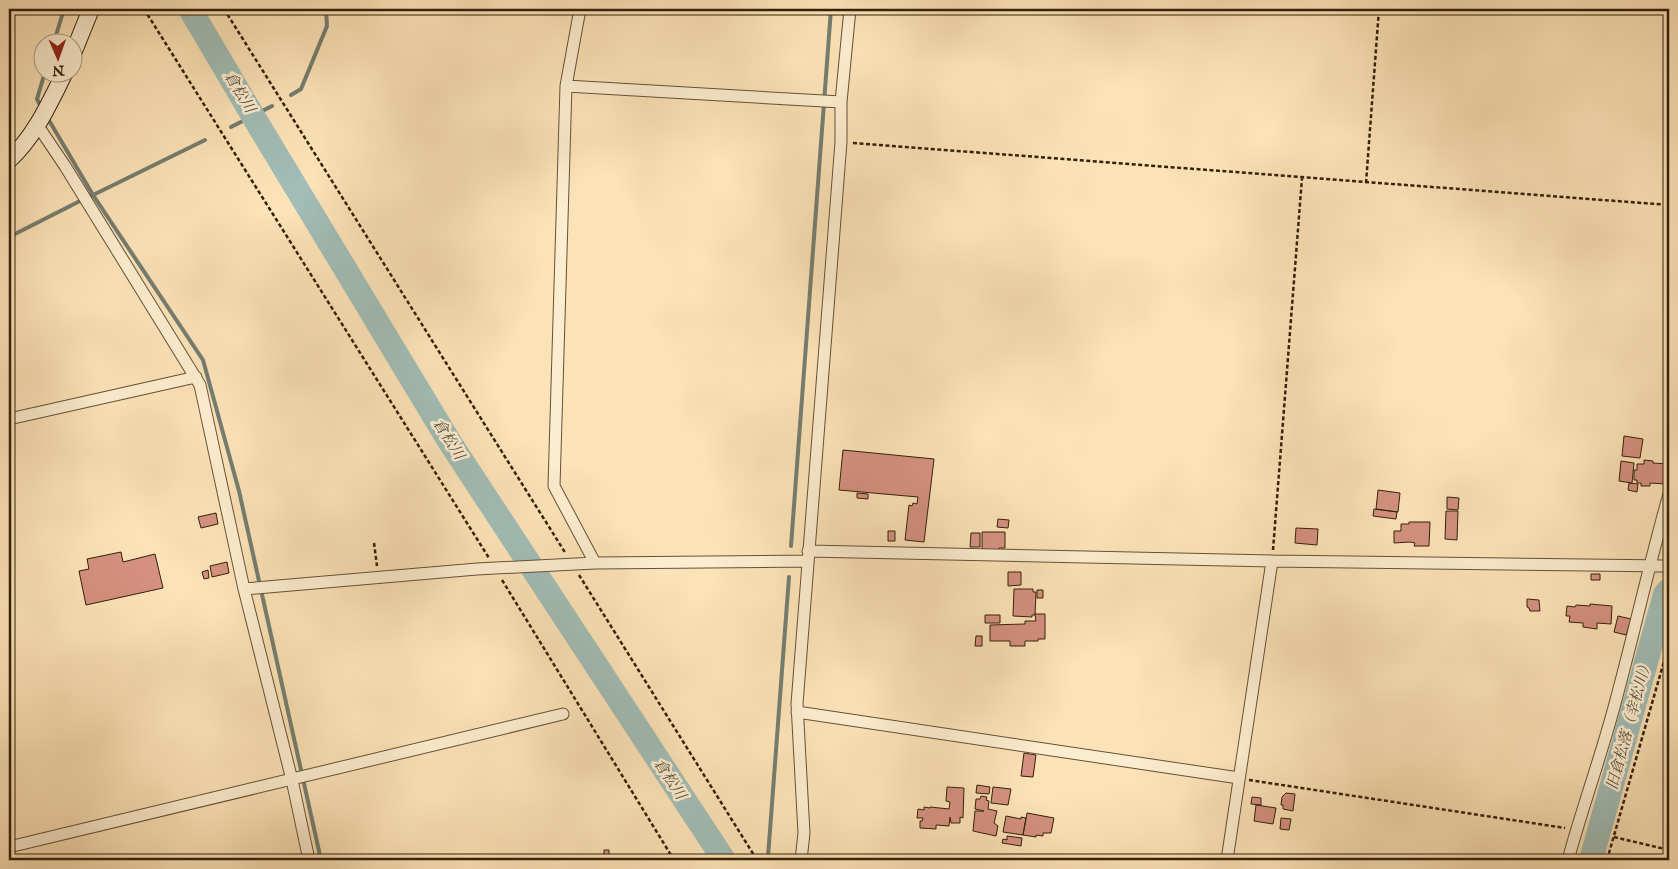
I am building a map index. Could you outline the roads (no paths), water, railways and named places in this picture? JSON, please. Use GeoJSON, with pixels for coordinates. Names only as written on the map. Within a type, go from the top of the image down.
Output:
{"type":"FeatureCollection","features":[{"type":"Feature","properties":{"kind":"main road"},"geometry":{"type":"LineString","coordinates":[[82,32],[92,9]]}},
{"type":"Feature","properties":{"kind":"main road"},"geometry":{"type":"LineString","coordinates":[[9,160],[17,153],[38,126],[60,82]]}},
{"type":"Feature","properties":{"kind":"street"},"geometry":{"type":"LineString","coordinates":[[580,9],[566,86],[554,486],[596,563]]}},
{"type":"Feature","properties":{"kind":"street"},"geometry":{"type":"LineString","coordinates":[[801,860],[804,833],[797,712],[807,556],[841,142],[837,102],[850,9]]}},
{"type":"Feature","properties":{"kind":"street"},"geometry":{"type":"LineString","coordinates":[[566,86],[837,102]]}},
{"type":"Feature","properties":{"kind":"street"},"geometry":{"type":"LineString","coordinates":[[38,126],[65,166],[200,385],[249,588],[309,860]]}},
{"type":"Feature","properties":{"kind":"street"},"geometry":{"type":"LineString","coordinates":[[9,419],[196,378]]}},
{"type":"Feature","properties":{"kind":"street"},"geometry":{"type":"LineString","coordinates":[[1568,860],[1617,698],[1669,494]]}},
{"type":"Feature","properties":{"kind":"street"},"geometry":{"type":"LineString","coordinates":[[249,588],[477,569],[807,556],[1669,566]]}},
{"type":"Feature","properties":{"kind":"street"},"geometry":{"type":"LineString","coordinates":[[1227,860],[1272,561]]}},
{"type":"Feature","properties":{"kind":"street"},"geometry":{"type":"LineString","coordinates":[[797,712],[1239,778]]}},
{"type":"Feature","properties":{"kind":"street"},"geometry":{"type":"LineString","coordinates":[[9,847],[563,714]]}},
{"type":"Feature","properties":{"kind":"waterway"},"geometry":{"type":"LineString","coordinates":[[57,32],[64,9]]}},
{"type":"Feature","properties":{"kind":"waterway","name":"倉松川"},"geometry":{"type":"LineString","coordinates":[[190,9],[449,441],[724,860]]}},
{"type":"Feature","properties":{"kind":"waterway"},"geometry":{"type":"LineString","coordinates":[[291,95],[301,89],[327,26],[326,9]]}},
{"type":"Feature","properties":{"kind":"waterway"},"geometry":{"type":"LineString","coordinates":[[791,546],[831,9]]}},
{"type":"Feature","properties":{"kind":"waterway"},"geometry":{"type":"LineString","coordinates":[[41,107],[37,99],[42,82]]}},
{"type":"Feature","properties":{"kind":"waterway","name":"倉松川"},"geometry":{"type":"LineString","coordinates":[[231,127],[272,106]]}},
{"type":"Feature","properties":{"kind":"waterway"},"geometry":{"type":"LineString","coordinates":[[47,117],[93,195],[203,360],[239,491],[321,860]]}},
{"type":"Feature","properties":{"kind":"waterway"},"geometry":{"type":"LineString","coordinates":[[91,196],[205,140]]}},
{"type":"Feature","properties":{"kind":"waterway"},"geometry":{"type":"LineString","coordinates":[[9,237],[84,199]]}},
{"type":"Feature","properties":{"kind":"waterway"},"geometry":{"type":"LineString","coordinates":[[768,857],[789,577]]}},
{"type":"Feature","properties":{"kind":"waterway","name":"旧倉松落（幸松川）"},"geometry":{"type":"LineString","coordinates":[[1591,860],[1665,594],[1669,590]]}}]}
